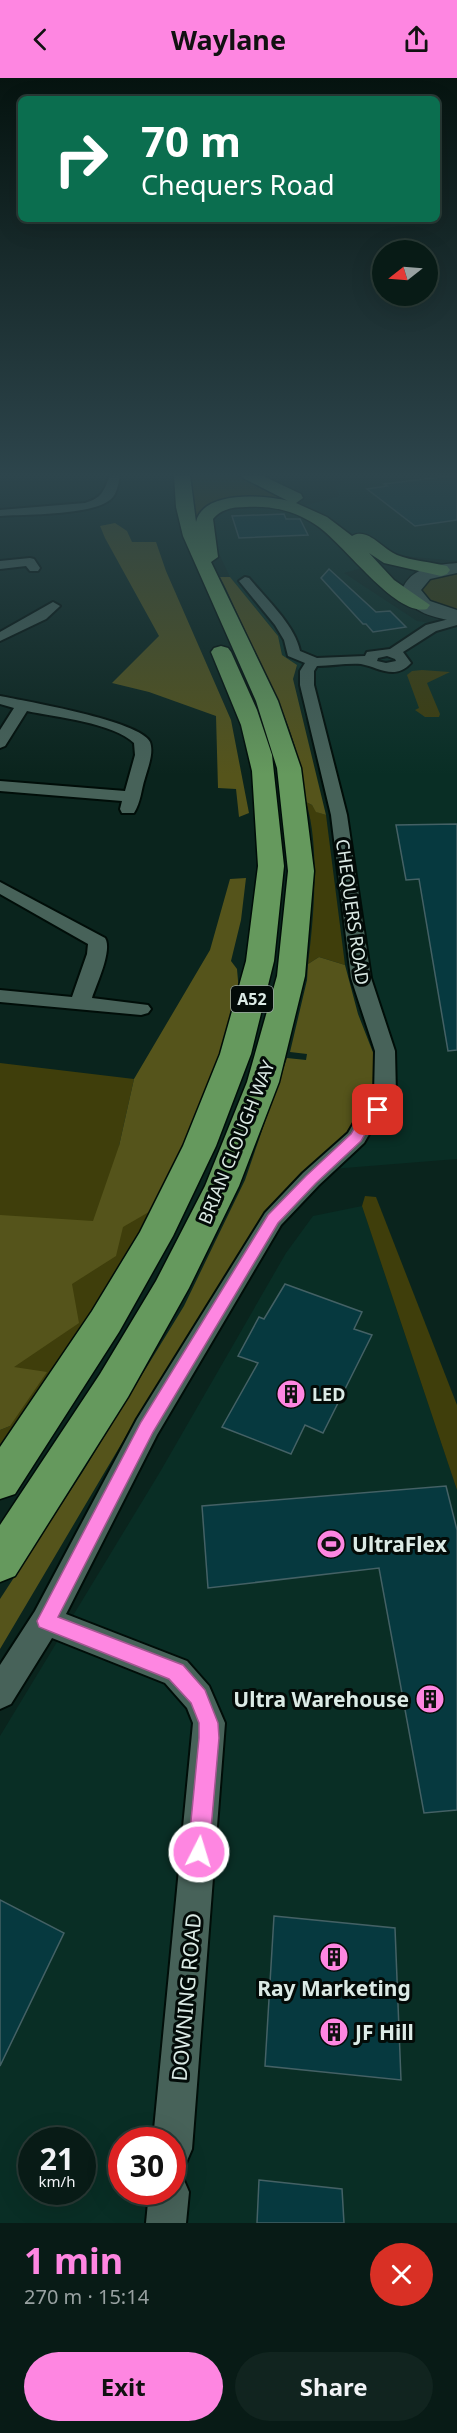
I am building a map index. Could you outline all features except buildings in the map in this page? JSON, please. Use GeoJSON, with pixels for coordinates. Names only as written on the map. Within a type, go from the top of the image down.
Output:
{"type":"FeatureCollection","features":[{"type":"Feature","properties":{"kind":"highway","name":"BRIAN CLOUGH WAY"},"geometry":{"type":"LineString","coordinates":[[0,1481],[123,1291],[175,1197],[227,1078],[247,1019],[266,934],[273,856],[264,770],[254,729],[185,575]]}},
{"type":"Feature","properties":{"kind":"highway","name":"BRIAN CLOUGH WAY"},"geometry":{"type":"LineString","coordinates":[[0,1562],[70,1456],[131,1356],[198,1236],[236,1153],[258,1094],[288,989],[299,919],[301,864],[298,814],[280,732],[263,690],[209,575]]}},
{"type":"Feature","properties":{"kind":"highway"},"geometry":{"type":"LineString","coordinates":[[211,575],[212,583]]}},
{"type":"Feature","properties":{"kind":"highway"},"geometry":{"type":"LineString","coordinates":[[379,575],[407,599],[422,606]]}},
{"type":"Feature","properties":{"kind":"street"},"geometry":{"type":"LineString","coordinates":[[428,575],[421,577],[413,584],[411,592],[430,615],[431,628]]}},
{"type":"Feature","properties":{"kind":"street"},"geometry":{"type":"LineString","coordinates":[[245,581],[289,635],[294,655],[313,662],[368,660],[379,667],[394,668],[402,665],[404,658],[393,653],[431,628],[457,621]]}},
{"type":"Feature","properties":{"kind":"street"},"geometry":{"type":"LineString","coordinates":[[0,638],[41,616],[53,606]]}},
{"type":"Feature","properties":{"kind":"street"},"geometry":{"type":"LineString","coordinates":[[422,606],[457,616]]}},
{"type":"Feature","properties":{"kind":"street","name":"CHEQUERS ROAD"},"geometry":{"type":"LineString","coordinates":[[0,1693],[46,1621],[147,1427],[273,1219],[356,1137],[371,1112],[378,1110],[385,1095],[385,1051],[365,995],[359,970],[339,815],[307,685],[307,671],[313,662]]}},
{"type":"Feature","properties":{"kind":"street"},"geometry":{"type":"LineString","coordinates":[[0,700],[111,725],[136,736],[142,742],[144,750],[131,803],[0,786]]}},
{"type":"Feature","properties":{"kind":"street"},"geometry":{"type":"LineString","coordinates":[[0,743],[23,705]]}},
{"type":"Feature","properties":{"kind":"street"},"geometry":{"type":"LineString","coordinates":[[0,887],[98,942],[97,954],[80,1003]]}},
{"type":"Feature","properties":{"kind":"street"},"geometry":{"type":"LineString","coordinates":[[0,996],[141,1009]]}},
{"type":"Feature","properties":{"kind":"street","name":"DOWNING ROAD"},"geometry":{"type":"LineString","coordinates":[[46,1621],[176,1672],[198,1697],[209,1723],[174,2127]]}},
{"type":"Feature","properties":{"kind":"street"},"geometry":{"type":"LineString","coordinates":[[166,2223],[168,2205]]}},
{"type":"Feature","properties":{"kind":"shaded area"},"geometry":{"type":"Polygon","coordinates":[[[125,575],[168,575],[231,720],[249,813],[239,817],[236,789],[218,788],[216,716],[149,692],[112,683],[159,636],[125,575]]]}},
{"type":"Feature","properties":{"kind":"shaded area"},"geometry":{"type":"Polygon","coordinates":[[[229,575],[347,575],[417,621],[457,626],[457,1159],[307,1171],[376,1084],[380,1054],[328,784],[303,711],[297,665],[282,655],[278,636],[229,575]]]}},
{"type":"Feature","properties":{"kind":"shaded area"},"geometry":{"type":"Polygon","coordinates":[[[457,575],[457,610],[431,603],[419,587],[427,580],[457,575]]]}},
{"type":"Feature","properties":{"kind":"shaded area"},"geometry":{"type":"Polygon","coordinates":[[[220,577],[230,577],[278,636],[282,655],[297,665],[293,679],[326,815],[316,812],[312,805],[306,802],[303,777],[289,729],[220,577]]]}},
{"type":"Feature","properties":{"kind":"shaded area"},"geometry":{"type":"Polygon","coordinates":[[[412,671],[450,672],[427,683],[440,714],[439,717],[425,717],[415,710],[419,708],[407,675],[412,671]]]}},
{"type":"Feature","properties":{"kind":"shaded area"},"geometry":{"type":"Polygon","coordinates":[[[306,802],[312,805],[317,812],[326,815],[345,965],[319,957],[308,964],[314,904],[314,860],[313,839],[306,802]]]}},
{"type":"Feature","properties":{"kind":"shaded area"},"geometry":{"type":"Polygon","coordinates":[[[246,878],[241,920],[231,961],[237,969],[239,992],[202,1106],[154,1209],[123,1227],[116,1256],[72,1284],[79,1323],[14,1367],[47,1372],[10,1426],[0,1430],[0,1215],[93,1221],[119,1146],[134,1079],[210,950],[230,879],[246,878]]]}},
{"type":"Feature","properties":{"kind":"shaded area"},"geometry":{"type":"Polygon","coordinates":[[[319,957],[345,965],[358,1014],[374,1055],[373,1067],[378,1071],[376,1084],[342,1140],[260,1223],[236,1259],[129,1431],[0,1649],[0,1599],[82,1473],[184,1306],[245,1180],[287,1058],[306,1060],[307,1054],[290,1052],[307,980],[308,964],[319,957]]]}},
{"type":"Feature","properties":{"kind":"shaded area"},"geometry":{"type":"Polygon","coordinates":[[[0,1063],[134,1079],[119,1146],[154,1209],[127,1261],[0,1453],[0,1430],[10,1426],[0,1408],[0,1063]]]}},
{"type":"Feature","properties":{"kind":"shaded area"},"geometry":{"type":"Polygon","coordinates":[[[365,1196],[376,1197],[457,1405],[457,1490],[362,1206],[365,1196]]]}},
{"type":"Feature","properties":{"kind":"shaded area"},"geometry":{"type":"Polygon","coordinates":[[[362,1206],[457,1490],[457,2223],[0,2223],[0,1736],[160,1472],[286,1253],[313,1216],[362,1206]]]}},
{"type":"Feature","properties":{"kind":"place","name":"LED"},"geometry":{"type":"Point","coordinates":[291,1394]}},
{"type":"Feature","properties":{"kind":"place","name":"UltraFlex"},"geometry":{"type":"Point","coordinates":[331,1544]}},
{"type":"Feature","properties":{"kind":"place","name":"Ultra Warehouse"},"geometry":{"type":"Point","coordinates":[430,1699]}},
{"type":"Feature","properties":{"kind":"place","name":"Ray Marketing"},"geometry":{"type":"Point","coordinates":[334,1957]}},
{"type":"Feature","properties":{"kind":"place","name":"JF Hill"},"geometry":{"type":"Point","coordinates":[334,2032]}},
{"type":"Feature","properties":{"kind":"route"},"geometry":{"type":"LineString","coordinates":[[199,1852],[209,1723],[198,1697],[176,1672],[46,1621],[147,1427],[273,1219],[356,1137],[371,1112],[378,1110]]}}]}
